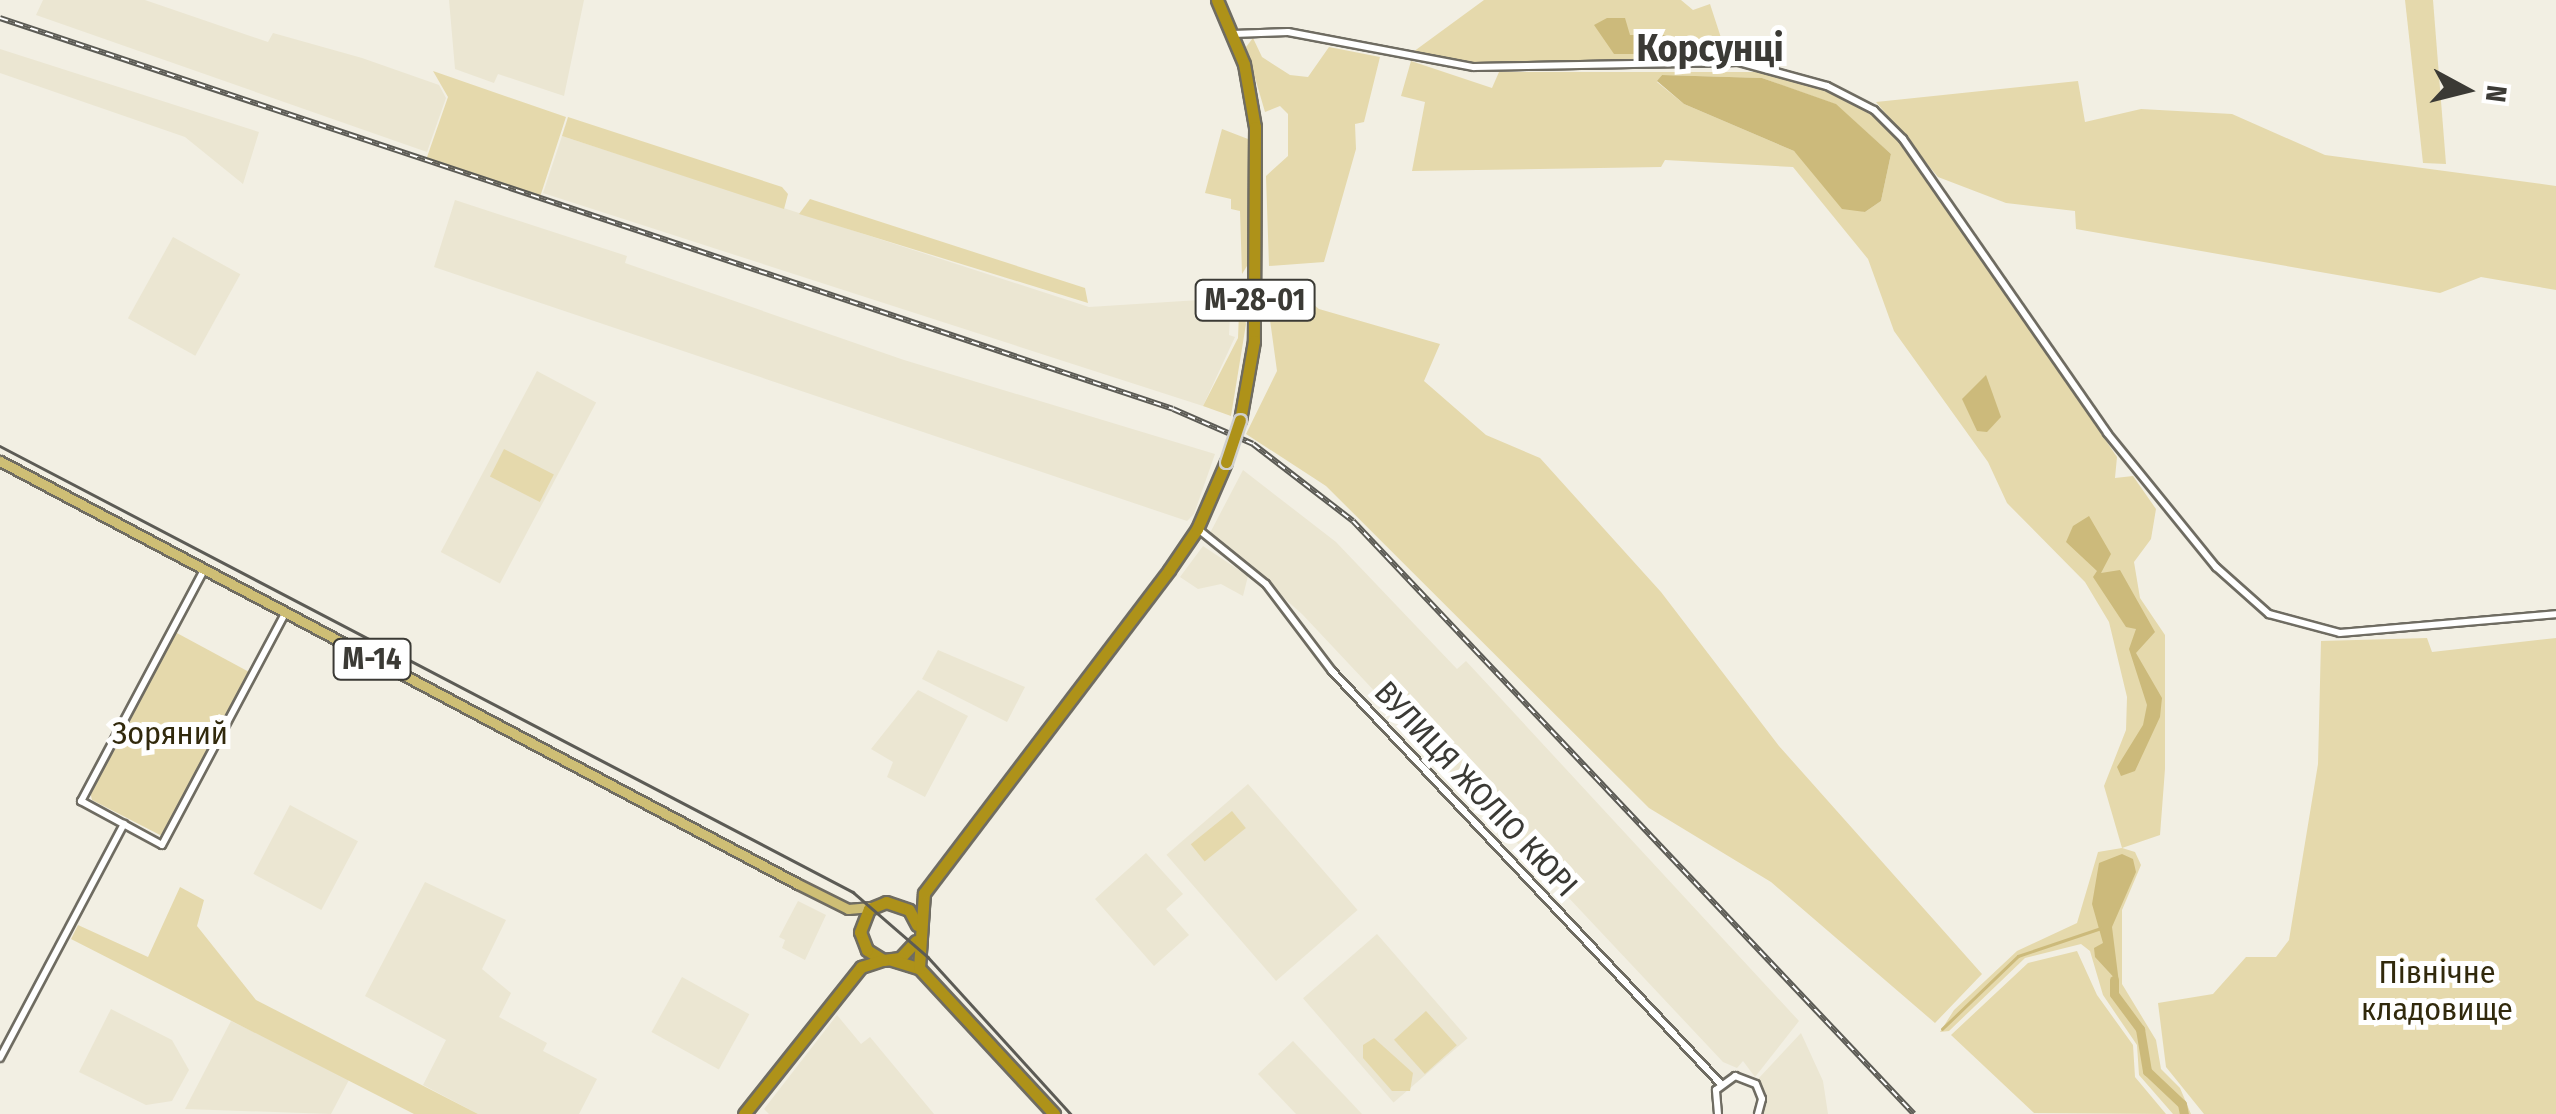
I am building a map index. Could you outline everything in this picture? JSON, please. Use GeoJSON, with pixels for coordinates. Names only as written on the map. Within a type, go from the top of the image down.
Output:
{"type":"FeatureCollection","features":[{"type":"Feature","properties":{"kind":"highway","name":"М-28-01"},"geometry":{"type":"LineString","coordinates":[[918,932],[924,893],[1197,529],[1240,420],[1254,341],[1256,127],[1233,34],[1217,0]]}},
{"type":"Feature","properties":{"kind":"highway"},"geometry":{"type":"LineString","coordinates":[[861,967],[861,937],[873,906],[924,893]]}},
{"type":"Feature","properties":{"kind":"highway"},"geometry":{"type":"LineString","coordinates":[[892,902],[910,910],[918,932],[919,968]]}},
{"type":"Feature","properties":{"kind":"highway"},"geometry":{"type":"LineString","coordinates":[[744,1114],[861,967],[907,954],[918,932]]}},
{"type":"Feature","properties":{"kind":"highway"},"geometry":{"type":"LineString","coordinates":[[861,937],[887,960],[919,968],[1054,1114]]}},
{"type":"Feature","properties":{"kind":"main road","name":"М-14"},"geometry":{"type":"LineString","coordinates":[[0,461],[848,909]]}},
{"type":"Feature","properties":{"kind":"main road"},"geometry":{"type":"LineString","coordinates":[[861,937],[848,909],[873,906]]}},
{"type":"Feature","properties":{"kind":"street"},"geometry":{"type":"LineString","coordinates":[[1233,34],[1288,32],[1474,67],[1739,62],[1827,86],[1874,110],[1904,139],[2107,434],[2216,566],[2269,614],[2310,630],[2356,633],[2556,614]]}},
{"type":"Feature","properties":{"kind":"street","name":"ВУЛИЦЯ ЖОЛІО КЮРІ"},"geometry":{"type":"LineString","coordinates":[[1197,529],[1266,584],[1332,671],[1720,1083]]}},
{"type":"Feature","properties":{"kind":"street"},"geometry":{"type":"LineString","coordinates":[[205,568],[81,801],[124,824],[162,844],[286,611]]}},
{"type":"Feature","properties":{"kind":"street"},"geometry":{"type":"LineString","coordinates":[[0,1058],[124,824]]}},
{"type":"Feature","properties":{"kind":"street"},"geometry":{"type":"LineString","coordinates":[[1718,1114],[1714,1097],[1720,1083],[1734,1076],[1754,1081],[1762,1099],[1758,1114]]}},
{"type":"Feature","properties":{"kind":"shaded area"},"geometry":{"type":"Polygon","coordinates":[[[43,0],[145,0],[268,42],[273,33],[362,58],[439,85],[446,98],[427,152],[36,15],[43,0]]]}},
{"type":"Feature","properties":{"kind":"shaded area"},"geometry":{"type":"Polygon","coordinates":[[[449,0],[584,0],[564,96],[498,74],[494,83],[455,69],[449,0]]]}},
{"type":"Feature","properties":{"kind":"shaded area"},"geometry":{"type":"Polygon","coordinates":[[[1607,18],[1625,18],[1630,35],[1665,35],[1684,54],[1614,54],[1594,25],[1607,18]]]}},
{"type":"Feature","properties":{"kind":"shaded area"},"geometry":{"type":"Polygon","coordinates":[[[0,49],[259,132],[243,184],[185,137],[0,73],[0,49]]]}},
{"type":"Feature","properties":{"kind":"shaded area"},"geometry":{"type":"Polygon","coordinates":[[[1662,75],[1762,78],[1836,104],[1891,154],[1881,201],[1865,212],[1842,209],[1794,151],[1684,104],[1657,81],[1662,75]]]}},
{"type":"Feature","properties":{"kind":"shaded area"},"geometry":{"type":"Polygon","coordinates":[[[562,136],[1089,307],[1231,298],[1229,335],[1235,337],[1203,406],[543,193],[562,136]]]}},
{"type":"Feature","properties":{"kind":"shaded area"},"geometry":{"type":"Polygon","coordinates":[[[455,200],[627,256],[625,263],[904,360],[1215,454],[1194,514],[1187,521],[434,267],[455,200]]]}},
{"type":"Feature","properties":{"kind":"shaded area"},"geometry":{"type":"Polygon","coordinates":[[[173,237],[240,274],[195,356],[128,318],[173,237]]]}},
{"type":"Feature","properties":{"kind":"shaded area"},"geometry":{"type":"Polygon","coordinates":[[[537,371],[596,402],[500,583],[441,552],[537,371]]]}},
{"type":"Feature","properties":{"kind":"shaded area"},"geometry":{"type":"Polygon","coordinates":[[[1986,375],[2001,417],[1987,432],[1977,431],[1962,399],[1986,375]]]}},
{"type":"Feature","properties":{"kind":"shaded area"},"geometry":{"type":"Polygon","coordinates":[[[1243,470],[1336,542],[1457,669],[1466,661],[1799,1021],[1755,1077],[1743,1061],[1737,1068],[1723,1062],[1302,614],[1210,533],[1243,470]]]}},
{"type":"Feature","properties":{"kind":"shaded area"},"geometry":{"type":"Polygon","coordinates":[[[2089,516],[2111,554],[2101,573],[2120,570],[2155,632],[2136,653],[2162,698],[2160,717],[2135,771],[2121,776],[2117,767],[2143,725],[2147,705],[2129,649],[2136,629],[2126,627],[2093,577],[2097,571],[2066,542],[2073,526],[2089,516]]]}},
{"type":"Feature","properties":{"kind":"shaded area"},"geometry":{"type":"Polygon","coordinates":[[[1203,546],[1248,576],[1243,596],[1221,584],[1198,589],[1180,577],[1203,546]]]}},
{"type":"Feature","properties":{"kind":"shaded area"},"geometry":{"type":"Polygon","coordinates":[[[938,650],[1025,687],[1007,722],[922,679],[938,650]]]}},
{"type":"Feature","properties":{"kind":"shaded area"},"geometry":{"type":"Polygon","coordinates":[[[918,690],[968,716],[925,797],[887,777],[893,762],[871,749],[918,690]]]}},
{"type":"Feature","properties":{"kind":"shaded area"},"geometry":{"type":"Polygon","coordinates":[[[1248,784],[1358,910],[1276,981],[1166,855],[1248,784]]]}},
{"type":"Feature","properties":{"kind":"shaded area"},"geometry":{"type":"Polygon","coordinates":[[[290,805],[358,841],[321,910],[253,874],[290,805]]]}},
{"type":"Feature","properties":{"kind":"shaded area"},"geometry":{"type":"Polygon","coordinates":[[[1146,853],[1183,894],[1166,909],[1189,935],[1154,966],[1095,899],[1146,853]]]}},
{"type":"Feature","properties":{"kind":"shaded area"},"geometry":{"type":"Polygon","coordinates":[[[2122,854],[2133,859],[2136,872],[2112,927],[2119,983],[2095,957],[2094,948],[2103,943],[2092,904],[2099,863],[2122,854]]]}},
{"type":"Feature","properties":{"kind":"shaded area"},"geometry":{"type":"Polygon","coordinates":[[[425,882],[506,920],[482,969],[511,993],[499,1017],[547,1043],[543,1051],[597,1079],[579,1114],[478,1114],[423,1085],[446,1040],[365,996],[425,882]]]}},
{"type":"Feature","properties":{"kind":"shaded area"},"geometry":{"type":"Polygon","coordinates":[[[798,901],[826,915],[805,960],[782,948],[785,940],[779,937],[798,901]]]}},
{"type":"Feature","properties":{"kind":"shaded area"},"geometry":{"type":"Polygon","coordinates":[[[1377,934],[1468,1038],[1394,1102],[1303,998],[1377,934]]]}},
{"type":"Feature","properties":{"kind":"shaded area"},"geometry":{"type":"Polygon","coordinates":[[[682,977],[749,1014],[719,1069],[651,1032],[682,977]]]}},
{"type":"Feature","properties":{"kind":"shaded area"},"geometry":{"type":"Polygon","coordinates":[[[111,1009],[172,1040],[189,1070],[172,1101],[146,1105],[79,1072],[111,1009]]]}},
{"type":"Feature","properties":{"kind":"shaded area"},"geometry":{"type":"Polygon","coordinates":[[[837,1015],[861,1044],[870,1037],[934,1114],[769,1114],[764,1109],[837,1015]]]}},
{"type":"Feature","properties":{"kind":"shaded area"},"geometry":{"type":"Polygon","coordinates":[[[231,1021],[350,1078],[331,1114],[185,1109],[231,1021]]]}},
{"type":"Feature","properties":{"kind":"shaded area"},"geometry":{"type":"Polygon","coordinates":[[[1801,1033],[1823,1081],[1828,1114],[1763,1114],[1766,1096],[1757,1080],[1801,1033]]]}},
{"type":"Feature","properties":{"kind":"shaded area"},"geometry":{"type":"Polygon","coordinates":[[[1293,1041],[1362,1114],[1296,1114],[1258,1074],[1293,1041]]]}},
{"type":"Feature","properties":{"kind":"green space"},"geometry":{"type":"Polygon","coordinates":[[[1484,0],[1681,0],[1693,10],[1710,4],[1725,50],[1661,61],[1474,63],[1413,52],[1484,0]]]}},
{"type":"Feature","properties":{"kind":"green space"},"geometry":{"type":"Polygon","coordinates":[[[2405,0],[2433,0],[2446,164],[2423,163],[2405,0]]]}},
{"type":"Feature","properties":{"kind":"green space"},"geometry":{"type":"Polygon","coordinates":[[[1253,38],[1262,57],[1290,75],[1308,77],[1329,47],[1380,57],[1364,122],[1355,124],[1356,149],[1324,262],[1269,266],[1266,176],[1288,156],[1288,114],[1280,106],[1265,112],[1246,47],[1253,38]]]}},
{"type":"Feature","properties":{"kind":"green space"},"geometry":{"type":"Polygon","coordinates":[[[1411,61],[1492,88],[1499,72],[1774,72],[1843,97],[1879,120],[1915,159],[2117,457],[2115,478],[2133,476],[2156,509],[2151,539],[2134,562],[2140,598],[2165,635],[2165,769],[2160,835],[2122,848],[2104,786],[2126,730],[2127,697],[2109,622],[2085,582],[2007,503],[1988,462],[1894,331],[1868,259],[1793,167],[1665,160],[1661,167],[1412,171],[1425,102],[1401,96],[1411,61]],[[1662,75],[1657,82],[1684,104],[1794,151],[1855,209],[1865,212],[1881,201],[1891,154],[1835,104],[1762,78],[1662,75]]]}},
{"type":"Feature","properties":{"kind":"green space"},"geometry":{"type":"Polygon","coordinates":[[[433,71],[566,117],[540,197],[426,160],[448,97],[433,71]]]}},
{"type":"Feature","properties":{"kind":"green space"},"geometry":{"type":"Polygon","coordinates":[[[2078,81],[2085,122],[2141,109],[2232,114],[2325,155],[2556,186],[2556,290],[2481,277],[2440,293],[2076,229],[2075,211],[2006,203],[1938,177],[1876,102],[2078,81]]]}},
{"type":"Feature","properties":{"kind":"green space"},"geometry":{"type":"Polygon","coordinates":[[[568,117],[782,187],[788,194],[784,209],[562,136],[568,117]]]}},
{"type":"Feature","properties":{"kind":"green space"},"geometry":{"type":"Polygon","coordinates":[[[1222,129],[1248,139],[1247,266],[1242,274],[1240,211],[1231,209],[1231,199],[1205,193],[1222,129]]]}},
{"type":"Feature","properties":{"kind":"green space"},"geometry":{"type":"Polygon","coordinates":[[[810,199],[1085,288],[1088,303],[799,214],[810,199]]]}},
{"type":"Feature","properties":{"kind":"green space"},"geometry":{"type":"Polygon","coordinates":[[[1283,280],[1319,309],[1440,344],[1424,381],[1486,435],[1540,458],[1661,592],[1779,746],[1982,974],[1935,1023],[1771,882],[1649,808],[1326,486],[1246,434],[1277,371],[1266,291],[1283,280]]]}},
{"type":"Feature","properties":{"kind":"green space"},"geometry":{"type":"Polygon","coordinates":[[[1240,287],[1246,324],[1231,416],[1203,406],[1238,338],[1240,287]]]}},
{"type":"Feature","properties":{"kind":"green space"},"geometry":{"type":"Polygon","coordinates":[[[504,449],[554,474],[540,502],[490,477],[504,449]]]}},
{"type":"Feature","properties":{"kind":"green space","name":"Зоряний"},"geometry":{"type":"Polygon","coordinates":[[[175,632],[251,673],[162,836],[92,800],[90,792],[175,632]]]}},
{"type":"Feature","properties":{"kind":"green space","name":"Північне кладовище"},"geometry":{"type":"Polygon","coordinates":[[[2427,638],[2432,652],[2556,638],[2556,1114],[2204,1114],[2166,1067],[2158,1003],[2213,994],[2246,957],[2276,957],[2289,940],[2318,764],[2321,641],[2427,638]]]}},
{"type":"Feature","properties":{"kind":"green space"},"geometry":{"type":"Polygon","coordinates":[[[1232,811],[1246,828],[1205,861],[1191,844],[1232,811]]]}},
{"type":"Feature","properties":{"kind":"green space"},"geometry":{"type":"Polygon","coordinates":[[[2122,848],[2135,852],[2141,865],[2122,910],[2122,984],[2156,1040],[2161,1069],[2180,1088],[2191,1114],[2173,1114],[2139,1075],[2137,1045],[2103,995],[2090,951],[2081,944],[2025,958],[1949,1031],[1940,1032],[1954,1010],[2017,951],[2077,923],[2098,852],[2122,848]]]}},
{"type":"Feature","properties":{"kind":"green space"},"geometry":{"type":"Polygon","coordinates":[[[180,887],[204,900],[197,926],[256,1000],[478,1114],[414,1114],[71,939],[78,925],[148,957],[180,887]]]}},
{"type":"Feature","properties":{"kind":"green space"},"geometry":{"type":"Polygon","coordinates":[[[2077,951],[2097,995],[2133,1045],[2135,1077],[2166,1114],[2034,1113],[1951,1035],[2028,963],[2077,951]]]}},
{"type":"Feature","properties":{"kind":"green space"},"geometry":{"type":"Polygon","coordinates":[[[1426,1011],[1457,1045],[1425,1074],[1394,1040],[1426,1011]]]}},
{"type":"Feature","properties":{"kind":"green space"},"geometry":{"type":"Polygon","coordinates":[[[1374,1038],[1413,1073],[1410,1091],[1392,1091],[1363,1058],[1363,1045],[1374,1038]]]}},
{"type":"Feature","properties":{"kind":"waterway"},"geometry":{"type":"LineString","coordinates":[[1942,1029],[2018,956],[2101,928]]}},
{"type":"Feature","properties":{"kind":"waterway"},"geometry":{"type":"LineString","coordinates":[[2114,980],[2114,994],[2140,1029],[2147,1071],[2182,1104],[2184,1114]]}},
{"type":"Feature","properties":{"kind":"tram line"},"geometry":{"type":"LineString","coordinates":[[0,446],[853,892],[928,957],[1071,1114]]}},
{"type":"Feature","properties":{"kind":"railway"},"geometry":{"type":"LineString","coordinates":[[0,18],[1173,409],[1253,444],[1353,521],[1914,1114]]}},
{"type":"Feature","properties":{"kind":"district","name":"Корсунці"},"geometry":{"type":"Point","coordinates":[1710,49]}}]}
